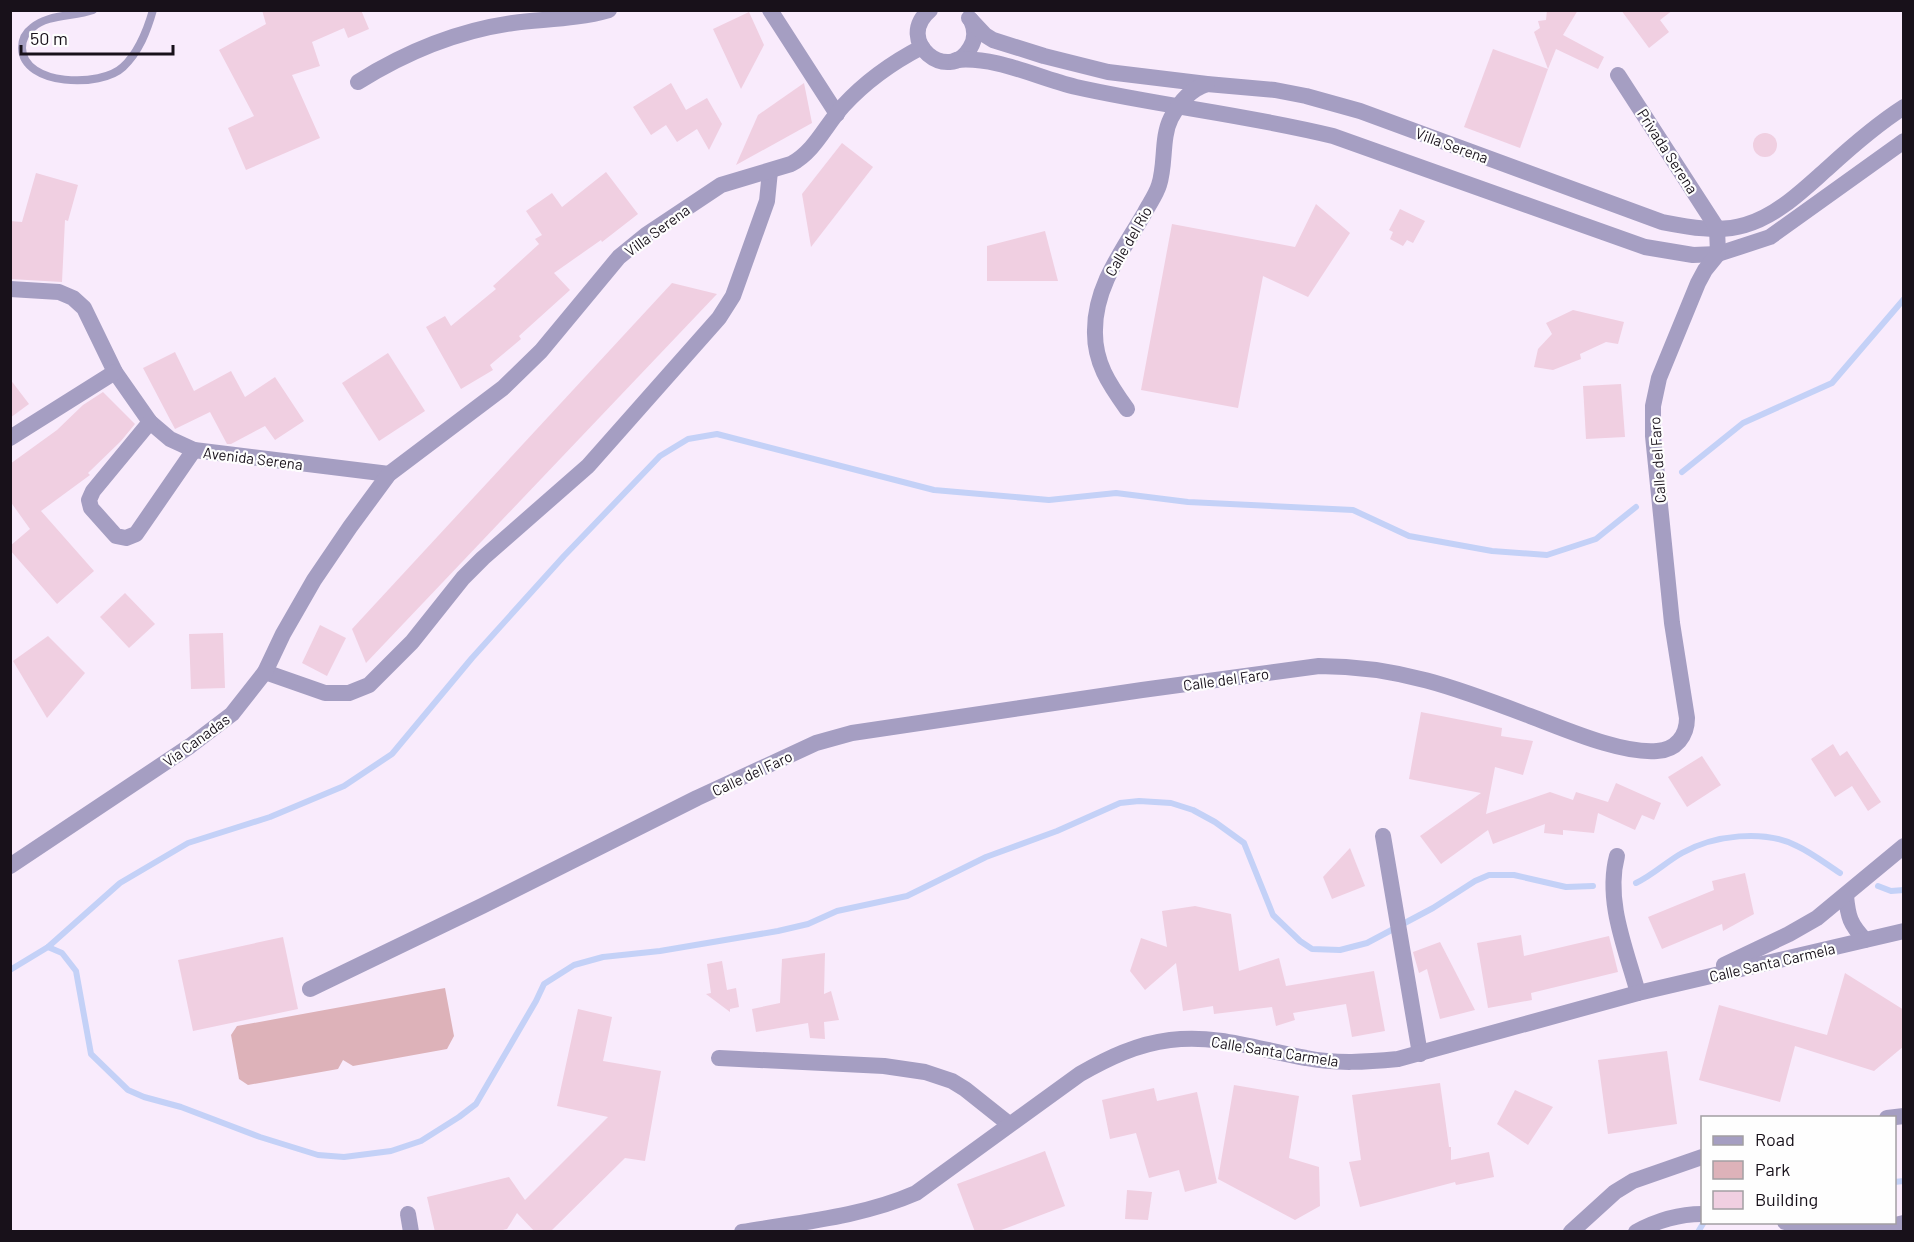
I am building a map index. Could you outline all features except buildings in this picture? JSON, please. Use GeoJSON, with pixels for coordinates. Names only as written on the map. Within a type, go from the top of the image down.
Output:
{"type":"FeatureCollection","features":[{"type":"Feature","properties":{"kind":"street"},"geometry":{"type":"LineString","coordinates":[[358,82],[406,54],[459,35],[511,24],[589,15],[609,10]]}},
{"type":"Feature","properties":{"kind":"street"},"geometry":{"type":"LineString","coordinates":[[770,10],[837,114]]}},
{"type":"Feature","properties":{"kind":"street"},"geometry":{"type":"LineString","coordinates":[[921,48],[918,28],[922,18],[930,10]]}},
{"type":"Feature","properties":{"kind":"street","name":"Villa Serena"},"geometry":{"type":"LineString","coordinates":[[956,60],[965,55],[973,42],[974,27],[966,14]]}},
{"type":"Feature","properties":{"kind":"street","name":"Villa Serena"},"geometry":{"type":"LineString","coordinates":[[966,14],[981,32],[993,40],[1108,72],[1275,90],[1324,100],[1360,111],[1662,222],[1687,227],[1742,226],[1758,221],[1799,193],[1871,130],[1904,107]]}},
{"type":"Feature","properties":{"kind":"street","name":"Villa Serena"},"geometry":{"type":"LineString","coordinates":[[389,474],[503,388],[541,351],[619,257],[721,185],[770,171],[800,159],[818,141],[837,114],[864,86],[904,57],[921,48],[928,55],[946,62],[987,61],[1074,87],[1178,108],[1294,126],[1333,136],[1645,247],[1693,255],[1718,254],[1770,237],[1904,141]]}},
{"type":"Feature","properties":{"kind":"street","name":"Privada Serena"},"geometry":{"type":"LineString","coordinates":[[1618,75],[1717,228]]}},
{"type":"Feature","properties":{"kind":"street","name":"Calle del Río"},"geometry":{"type":"LineString","coordinates":[[1127,409],[1108,381],[1098,360],[1095,339],[1096,316],[1104,283],[1157,190],[1162,174],[1170,120],[1195,90],[1207,84]]}},
{"type":"Feature","properties":{"kind":"street"},"geometry":{"type":"LineString","coordinates":[[265,672],[325,693],[349,693],[369,685],[412,642],[463,578],[483,558],[588,466],[719,318],[733,296],[767,201],[770,171]]}},
{"type":"Feature","properties":{"kind":"street"},"geometry":{"type":"LineString","coordinates":[[1717,228],[1718,254]]}},
{"type":"Feature","properties":{"kind":"street","name":"Calle del Faro"},"geometry":{"type":"LineString","coordinates":[[310,988],[482,906],[708,793],[816,743],[852,733],[1154,688],[1319,666],[1338,666],[1384,670],[1423,678],[1576,733],[1622,746],[1649,752],[1663,751],[1673,747],[1683,738],[1687,718],[1671,623],[1653,436],[1653,406],[1659,378],[1698,283],[1718,254]]}},
{"type":"Feature","properties":{"kind":"street","name":"Avenida Serena"},"geometry":{"type":"LineString","coordinates":[[10,289],[59,292],[73,298],[84,308],[115,372],[150,422],[170,439],[194,450],[389,474]]}},
{"type":"Feature","properties":{"kind":"street"},"geometry":{"type":"LineString","coordinates":[[10,438],[115,372]]}},
{"type":"Feature","properties":{"kind":"street"},"geometry":{"type":"LineString","coordinates":[[150,422],[93,491],[89,500],[91,508],[116,536],[126,538],[136,534],[194,450]]}},
{"type":"Feature","properties":{"kind":"street","name":"Vía Canadas"},"geometry":{"type":"LineString","coordinates":[[10,866],[212,730],[232,714],[265,672],[314,580],[350,526],[389,474]]}},
{"type":"Feature","properties":{"kind":"street"},"geometry":{"type":"LineString","coordinates":[[1383,837],[1420,1054]]}},
{"type":"Feature","properties":{"kind":"street","name":"Calle Santa Carmela"},"geometry":{"type":"LineString","coordinates":[[1639,993],[1739,959],[1789,934],[1817,918],[1846,896],[1904,846]]}},
{"type":"Feature","properties":{"kind":"street"},"geometry":{"type":"LineString","coordinates":[[1617,856],[1613,898],[1639,993]]}},
{"type":"Feature","properties":{"kind":"street"},"geometry":{"type":"LineString","coordinates":[[1846,896],[1850,921],[1854,929],[1865,940]]}},
{"type":"Feature","properties":{"kind":"street","name":"Calle Santa Carmela"},"geometry":{"type":"LineString","coordinates":[[742,1232],[862,1212],[901,1200],[930,1184],[1056,1089],[1106,1059],[1137,1047],[1170,1040],[1232,1041],[1324,1061],[1364,1062],[1398,1059],[1639,993],[1904,931]]}},
{"type":"Feature","properties":{"kind":"street"},"geometry":{"type":"LineString","coordinates":[[719,1058],[884,1066],[918,1071],[952,1081],[1010,1124]]}},
{"type":"Feature","properties":{"kind":"street"},"geometry":{"type":"LineString","coordinates":[[1571,1232],[1607,1198],[1624,1186],[1669,1167],[1701,1157]]}},
{"type":"Feature","properties":{"kind":"street"},"geometry":{"type":"LineString","coordinates":[[408,1214],[411,1232]]}},
{"type":"Feature","properties":{"kind":"street"},"geometry":{"type":"LineString","coordinates":[[1636,1232],[1658,1220],[1686,1214],[1701,1214]]}},
{"type":"Feature","properties":{"kind":"street"},"geometry":{"type":"LineString","coordinates":[[1796,1224],[1841,1232],[1870,1230],[1904,1223]]}},
{"type":"Feature","properties":{"kind":"lane"},"geometry":{"type":"LineString","coordinates":[[93,10],[48,20],[34,26],[22,41],[23,56],[26,62],[41,72],[67,81],[90,81],[108,77],[123,68],[132,57],[142,41],[153,10]]}},
{"type":"Feature","properties":{"kind":"green space"},"geometry":{"type":"Polygon","coordinates":[[[445,988],[454,1036],[447,1049],[353,1066],[343,1060],[338,1069],[248,1085],[239,1079],[231,1035],[237,1026],[445,988]]]}},
{"type":"Feature","properties":{"kind":"waterway"},"geometry":{"type":"LineString","coordinates":[[1682,472],[1743,423],[1832,383],[1904,299]]}},
{"type":"Feature","properties":{"kind":"waterway"},"geometry":{"type":"LineString","coordinates":[[10,970],[48,947],[120,883],[188,843],[270,817],[344,786],[392,754],[472,658],[564,556],[660,456],[688,439],[717,434],[934,490],[1049,500],[1116,493],[1188,502],[1353,510],[1409,536],[1492,551],[1547,555],[1596,539],[1636,507]]}},
{"type":"Feature","properties":{"kind":"waterway"},"geometry":{"type":"LineString","coordinates":[[48,947],[62,953],[76,971],[91,1054],[128,1090],[318,1155],[344,1157],[391,1151],[421,1141],[476,1104],[544,984],[574,965],[603,957],[660,951],[778,931],[808,924],[837,911],[907,896],[986,857],[1057,831],[1120,803],[1139,801],[1171,803],[1193,810],[1215,822],[1244,843],[1273,915],[1300,941],[1312,949],[1340,950],[1367,943],[1489,875],[1514,875],[1566,887],[1593,886]]}},
{"type":"Feature","properties":{"kind":"waterway"},"geometry":{"type":"LineString","coordinates":[[1636,883],[1695,847],[1739,836],[1770,837],[1784,841],[1808,852],[1840,873]]}},
{"type":"Feature","properties":{"kind":"waterway"},"geometry":{"type":"LineString","coordinates":[[1878,886],[1891,891],[1904,890]]}},
{"type":"Feature","properties":{"kind":"waterway"},"geometry":{"type":"LineString","coordinates":[[1896,1182],[1904,1181]]}},
{"type":"Feature","properties":{"kind":"waterway"},"geometry":{"type":"LineString","coordinates":[[1698,1232],[1703,1224]]}}]}
